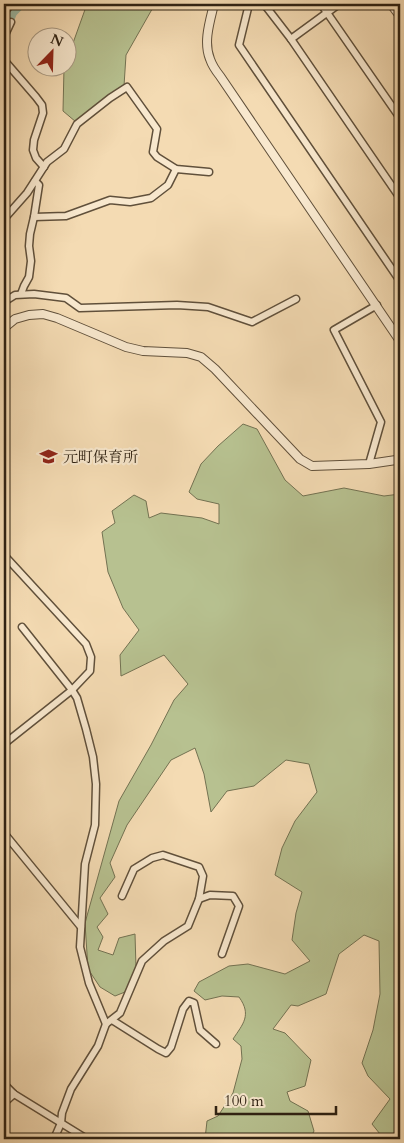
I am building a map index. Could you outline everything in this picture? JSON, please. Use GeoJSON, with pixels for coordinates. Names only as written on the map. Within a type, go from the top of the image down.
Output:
{"type":"FeatureCollection","features":[{"type":"Feature","properties":{"kind":"street"},"geometry":{"type":"LineString","coordinates":[[4,13],[11,4]]}},
{"type":"Feature","properties":{"kind":"street"},"geometry":{"type":"LineString","coordinates":[[214,4],[208,27],[209,58],[400,340]]}},
{"type":"Feature","properties":{"kind":"street"},"geometry":{"type":"LineString","coordinates":[[249,4],[239,45],[400,281]]}},
{"type":"Feature","properties":{"kind":"street"},"geometry":{"type":"LineString","coordinates":[[264,4],[291,39],[400,198]]}},
{"type":"Feature","properties":{"kind":"street"},"geometry":{"type":"LineString","coordinates":[[321,4],[400,118]]}},
{"type":"Feature","properties":{"kind":"street"},"geometry":{"type":"LineString","coordinates":[[291,39],[339,4]]}},
{"type":"Feature","properties":{"kind":"street"},"geometry":{"type":"LineString","coordinates":[[391,4],[400,16]]}},
{"type":"Feature","properties":{"kind":"street"},"geometry":{"type":"LineString","coordinates":[[4,37],[11,22]]}},
{"type":"Feature","properties":{"kind":"street"},"geometry":{"type":"LineString","coordinates":[[4,60],[42,105],[43,113],[34,140],[33,150],[36,158],[44,167]]}},
{"type":"Feature","properties":{"kind":"street"},"geometry":{"type":"LineString","coordinates":[[4,219],[28,193],[47,162],[64,149],[76,124],[127,87],[157,129],[153,152],[157,157],[176,169],[209,172]]}},
{"type":"Feature","properties":{"kind":"street"},"geometry":{"type":"LineString","coordinates":[[34,217],[66,216],[110,200],[130,202],[151,198],[168,185],[176,169]]}},
{"type":"Feature","properties":{"kind":"street"},"geometry":{"type":"LineString","coordinates":[[21,294],[29,277],[31,261],[30,234],[39,185],[35,182]]}},
{"type":"Feature","properties":{"kind":"street"},"geometry":{"type":"LineString","coordinates":[[4,305],[7,300],[15,295],[34,294],[66,298],[80,308],[176,305],[208,307],[252,322],[296,299]]}},
{"type":"Feature","properties":{"kind":"street"},"geometry":{"type":"LineString","coordinates":[[368,464],[381,422],[334,330],[376,305]]}},
{"type":"Feature","properties":{"kind":"street"},"geometry":{"type":"LineString","coordinates":[[4,328],[15,319],[43,314],[126,347],[143,351],[187,353],[201,357],[215,369],[300,459],[312,466],[368,464],[396,460],[400,457]]}},
{"type":"Feature","properties":{"kind":"street"},"geometry":{"type":"LineString","coordinates":[[4,555],[86,644],[91,657],[90,671],[72,690],[4,744]]}},
{"type":"Feature","properties":{"kind":"street"},"geometry":{"type":"LineString","coordinates":[[22,627],[77,698],[93,757],[96,784],[95,825],[85,864],[80,927],[80,947],[89,983],[109,1022],[166,1053],[172,1047],[183,1009],[189,1001],[194,1003],[200,1030],[216,1044]]}},
{"type":"Feature","properties":{"kind":"street"},"geometry":{"type":"LineString","coordinates":[[4,834],[80,927]]}},
{"type":"Feature","properties":{"kind":"street"},"geometry":{"type":"LineString","coordinates":[[54,1139],[71,1089],[98,1046],[109,1022],[120,1013],[142,961],[164,941],[188,926],[199,899],[203,876],[199,867],[163,855],[152,858],[134,869],[122,896]]}},
{"type":"Feature","properties":{"kind":"street"},"geometry":{"type":"LineString","coordinates":[[199,899],[210,895],[233,896],[239,906],[222,954]]}},
{"type":"Feature","properties":{"kind":"street"},"geometry":{"type":"LineString","coordinates":[[4,1084],[14,1094],[87,1139]]}},
{"type":"Feature","properties":{"kind":"street"},"geometry":{"type":"LineString","coordinates":[[4,1103],[14,1094]]}},
{"type":"Feature","properties":{"kind":"green space"},"geometry":{"type":"Polygon","coordinates":[[[87,4],[155,4],[126,55],[124,86],[76,122],[63,111],[64,78],[78,78],[78,29],[87,4]]]}},
{"type":"Feature","properties":{"kind":"green space"},"geometry":{"type":"Polygon","coordinates":[[[243,424],[257,429],[285,480],[303,496],[344,488],[384,496],[400,494],[400,1139],[384,1139],[372,1124],[390,1099],[368,1076],[362,1063],[373,1030],[380,994],[379,941],[364,935],[339,954],[326,994],[298,1006],[291,1005],[273,1029],[285,1033],[311,1060],[305,1086],[287,1092],[290,1101],[308,1111],[314,1131],[310,1139],[205,1139],[207,1121],[218,1116],[233,1093],[242,1059],[241,1046],[233,1039],[245,1019],[245,1009],[239,997],[222,996],[205,1000],[194,991],[199,982],[229,966],[248,964],[285,974],[310,961],[292,940],[296,913],[302,892],[275,875],[282,848],[295,821],[317,792],[309,764],[286,760],[254,786],[227,791],[211,812],[204,774],[195,748],[171,760],[127,825],[110,863],[115,877],[100,898],[108,914],[97,927],[103,937],[98,950],[113,955],[119,938],[135,934],[136,968],[125,992],[115,996],[100,987],[88,969],[85,923],[119,801],[174,700],[188,684],[164,655],[121,676],[120,655],[139,630],[123,608],[108,572],[102,532],[115,523],[112,511],[134,495],[146,501],[149,518],[161,513],[202,518],[219,524],[219,504],[197,499],[189,492],[201,464],[243,424]]]}},
{"type":"Feature","properties":{"kind":"waterway"},"geometry":{"type":"LineString","coordinates":[[4,26],[10,11],[17,4]]}},
{"type":"Feature","properties":{"kind":"place","name":"元町保育所"},"geometry":{"type":"Point","coordinates":[49,457]}}]}
